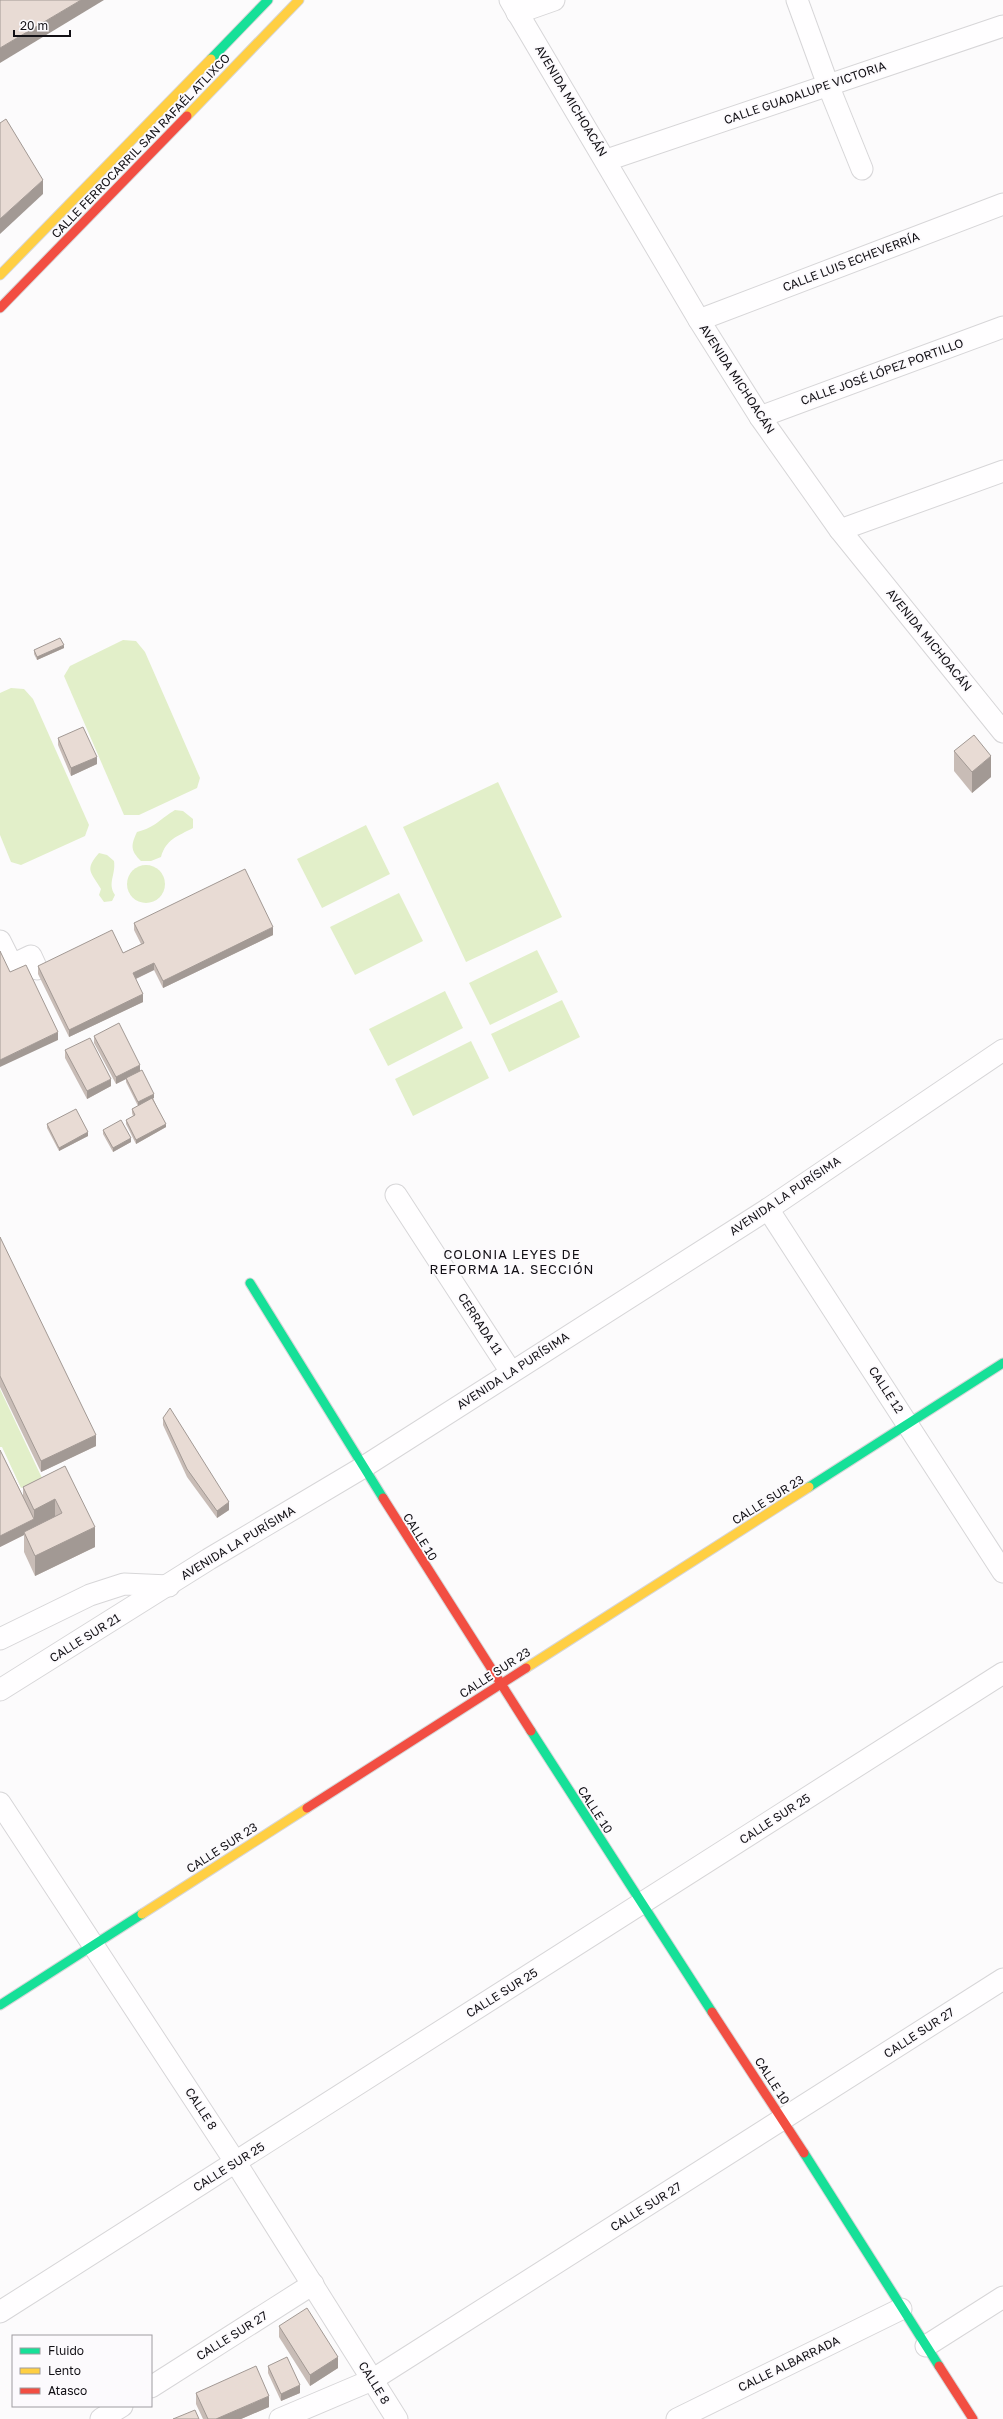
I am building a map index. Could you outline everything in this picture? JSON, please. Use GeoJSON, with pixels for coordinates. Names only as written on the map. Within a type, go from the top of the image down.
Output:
{"type":"FeatureCollection","features":[{"type":"Feature","properties":{"kind":"street","name":"CALLE FERROCARRIL SAN RAFAÉL ATLIXCO"},"geometry":{"type":"LineString","coordinates":[[0,275],[268,0]]}},
{"type":"Feature","properties":{"kind":"street","name":"CALLE FERROCARRIL SAN RAFAÉL ATLIXCO"},"geometry":{"type":"LineString","coordinates":[[0,308],[10,286],[299,0]]}},
{"type":"Feature","properties":{"kind":"street"},"geometry":{"type":"LineString","coordinates":[[513,6],[554,0]]}},
{"type":"Feature","properties":{"kind":"street"},"geometry":{"type":"LineString","coordinates":[[797,0],[828,85],[862,169]]}},
{"type":"Feature","properties":{"kind":"street","name":"AVENIDA MICHOACÁN"},"geometry":{"type":"LineString","coordinates":[[513,6],[607,160],[699,320],[760,417],[840,530],[999,721]]}},
{"type":"Feature","properties":{"kind":"street","name":"CALLE GUADALUPE VICTORIA"},"geometry":{"type":"LineString","coordinates":[[607,160],[1003,26]]}},
{"type":"Feature","properties":{"kind":"street","name":"CALLE LUIS ECHEVERRÍA"},"geometry":{"type":"LineString","coordinates":[[699,320],[1003,204]]}},
{"type":"Feature","properties":{"kind":"street","name":"CALLE JOSÉ LÓPEZ PORTILLO"},"geometry":{"type":"LineString","coordinates":[[760,417],[1003,327]]}},
{"type":"Feature","properties":{"kind":"street"},"geometry":{"type":"LineString","coordinates":[[840,530],[1003,471]]}},
{"type":"Feature","properties":{"kind":"street"},"geometry":{"type":"LineString","coordinates":[[0,941],[12,965],[31,956],[37,969]]}},
{"type":"Feature","properties":{"kind":"street","name":"AVENIDA LA PURÍSIMA"},"geometry":{"type":"LineString","coordinates":[[0,1639],[90,1595],[124,1584],[169,1586],[362,1468],[768,1209],[1003,1050]]}},
{"type":"Feature","properties":{"kind":"street","name":"CERRADA 11"},"geometry":{"type":"LineString","coordinates":[[396,1195],[511,1372]]}},
{"type":"Feature","properties":{"kind":"street","name":"CALLE 12"},"geometry":{"type":"LineString","coordinates":[[768,1209],[1003,1572]]}},
{"type":"Feature","properties":{"kind":"street","name":"CALLE 10"},"geometry":{"type":"LineString","coordinates":[[250,1283],[362,1468],[783,2121],[901,2309],[973,2419]]}},
{"type":"Feature","properties":{"kind":"street","name":"CALLE SUR 23"},"geometry":{"type":"LineString","coordinates":[[0,2005],[1003,1363]]}},
{"type":"Feature","properties":{"kind":"street","name":"CALLE SUR 21"},"geometry":{"type":"LineString","coordinates":[[0,1690],[169,1586]]}},
{"type":"Feature","properties":{"kind":"street","name":"CALLE SUR 25"},"geometry":{"type":"LineString","coordinates":[[0,2312],[643,1904],[1003,1673]]}},
{"type":"Feature","properties":{"kind":"street","name":"CALLE 8"},"geometry":{"type":"LineString","coordinates":[[0,1803],[236,2163],[397,2419]]}},
{"type":"Feature","properties":{"kind":"street","name":"CALLE SUR 27"},"geometry":{"type":"LineString","coordinates":[[280,2419],[372,2380],[783,2121],[1003,1979]]}},
{"type":"Feature","properties":{"kind":"street","name":"CALLE SUR 27"},"geometry":{"type":"LineString","coordinates":[[152,2387],[313,2284]]}},
{"type":"Feature","properties":{"kind":"street"},"geometry":{"type":"LineString","coordinates":[[926,2346],[1003,2297]]}},
{"type":"Feature","properties":{"kind":"street","name":"CALLE ALBARRADA"},"geometry":{"type":"LineString","coordinates":[[677,2419],[901,2309]]}},
{"type":"Feature","properties":{"kind":"street"},"geometry":{"type":"LineString","coordinates":[[102,2419],[120,2407]]}},
{"type":"Feature","properties":{"kind":"green space"},"geometry":{"type":"Polygon","coordinates":[[[123,640],[136,641],[145,652],[200,778],[197,788],[139,815],[124,815],[64,676],[70,666],[123,640]]]}},
{"type":"Feature","properties":{"kind":"green space"},"geometry":{"type":"Polygon","coordinates":[[[11,688],[24,689],[33,699],[89,825],[85,836],[21,865],[11,862],[0,835],[0,693],[11,688]]]}},
{"type":"Feature","properties":{"kind":"green space"},"geometry":{"type":"Polygon","coordinates":[[[498,782],[562,917],[466,962],[403,827],[498,782]]]}},
{"type":"Feature","properties":{"kind":"green space"},"geometry":{"type":"Polygon","coordinates":[[[175,810],[183,811],[193,819],[193,828],[169,842],[161,857],[151,861],[141,861],[133,850],[133,844],[137,832],[153,825],[175,810]]]}},
{"type":"Feature","properties":{"kind":"green space"},"geometry":{"type":"Polygon","coordinates":[[[366,825],[390,874],[322,908],[297,859],[366,825]]]}},
{"type":"Feature","properties":{"kind":"green space"},"geometry":{"type":"Polygon","coordinates":[[[99,853],[107,855],[114,861],[112,887],[115,895],[112,901],[104,902],[99,895],[101,889],[92,875],[90,867],[99,853]]]}},
{"type":"Feature","properties":{"kind":"green space"},"geometry":{"type":"Polygon","coordinates":[[[146,865],[156,868],[162,874],[165,884],[162,894],[156,900],[146,903],[136,900],[130,894],[127,884],[130,874],[136,868],[146,865]]]}},
{"type":"Feature","properties":{"kind":"green space"},"geometry":{"type":"Polygon","coordinates":[[[399,893],[423,941],[355,975],[330,927],[399,893]]]}},
{"type":"Feature","properties":{"kind":"green space"},"geometry":{"type":"Polygon","coordinates":[[[537,950],[558,992],[490,1025],[469,983],[537,950]]]}},
{"type":"Feature","properties":{"kind":"green space"},"geometry":{"type":"Polygon","coordinates":[[[445,991],[463,1028],[388,1066],[369,1029],[445,991]]]}},
{"type":"Feature","properties":{"kind":"green space"},"geometry":{"type":"Polygon","coordinates":[[[562,1000],[580,1037],[509,1072],[491,1034],[562,1000]]]}},
{"type":"Feature","properties":{"kind":"green space"},"geometry":{"type":"Polygon","coordinates":[[[471,1041],[489,1078],[413,1116],[395,1079],[471,1041]]]}},
{"type":"Feature","properties":{"kind":"green space"},"geometry":{"type":"Polygon","coordinates":[[[0,1389],[42,1478],[21,1488],[2,1447],[0,1447],[0,1389]]]}},
{"type":"Feature","properties":{"kind":"building"},"geometry":{"type":"Polygon","coordinates":[[[0,0],[81,0],[0,48],[0,0]]]}},
{"type":"Feature","properties":{"kind":"building"},"geometry":{"type":"Polygon","coordinates":[[[6,119],[43,180],[0,219],[0,123],[6,119]]]}},
{"type":"Feature","properties":{"kind":"building"},"geometry":{"type":"Polygon","coordinates":[[[60,638],[64,645],[37,657],[34,650],[60,638]]]}},
{"type":"Feature","properties":{"kind":"building"},"geometry":{"type":"Polygon","coordinates":[[[83,727],[97,757],[71,768],[58,738],[83,727]]]}},
{"type":"Feature","properties":{"kind":"building"},"geometry":{"type":"Polygon","coordinates":[[[974,735],[991,756],[972,772],[954,751],[974,735]]]}},
{"type":"Feature","properties":{"kind":"building"},"geometry":{"type":"Polygon","coordinates":[[[245,869],[273,927],[163,981],[154,963],[133,973],[143,994],[69,1030],[38,966],[112,930],[123,953],[144,943],[134,923],[245,869]]]}},
{"type":"Feature","properties":{"kind":"building"},"geometry":{"type":"Polygon","coordinates":[[[0,951],[10,972],[26,965],[58,1032],[0,1060],[0,951]]]}},
{"type":"Feature","properties":{"kind":"building"},"geometry":{"type":"Polygon","coordinates":[[[119,1023],[140,1065],[116,1077],[94,1036],[119,1023]]]}},
{"type":"Feature","properties":{"kind":"building"},"geometry":{"type":"Polygon","coordinates":[[[90,1038],[111,1079],[87,1091],[65,1050],[90,1038]]]}},
{"type":"Feature","properties":{"kind":"building"},"geometry":{"type":"Polygon","coordinates":[[[142,1070],[154,1094],[138,1102],[126,1078],[142,1070]]]}},
{"type":"Feature","properties":{"kind":"building"},"geometry":{"type":"Polygon","coordinates":[[[152,1098],[166,1124],[136,1140],[126,1120],[135,1115],[132,1109],[152,1098]]]}},
{"type":"Feature","properties":{"kind":"building"},"geometry":{"type":"Polygon","coordinates":[[[76,1109],[88,1132],[59,1148],[47,1124],[76,1109]]]}},
{"type":"Feature","properties":{"kind":"building"},"geometry":{"type":"Polygon","coordinates":[[[121,1120],[131,1138],[113,1148],[103,1130],[121,1120]]]}},
{"type":"Feature","properties":{"kind":"building"},"geometry":{"type":"Polygon","coordinates":[[[0,1237],[96,1435],[41,1461],[0,1376],[0,1237]]]}},
{"type":"Feature","properties":{"kind":"building"},"geometry":{"type":"Polygon","coordinates":[[[170,1408],[229,1502],[217,1511],[187,1469],[163,1418],[170,1408]]]}},
{"type":"Feature","properties":{"kind":"building"},"geometry":{"type":"Polygon","coordinates":[[[0,1450],[34,1519],[0,1536],[0,1450]]]}},
{"type":"Feature","properties":{"kind":"building"},"geometry":{"type":"Polygon","coordinates":[[[65,1466],[95,1527],[35,1556],[24,1532],[62,1513],[55,1499],[34,1510],[23,1487],[65,1466]]]}},
{"type":"Feature","properties":{"kind":"building"},"geometry":{"type":"Polygon","coordinates":[[[307,2308],[338,2357],[310,2375],[279,2326],[307,2308]]]}},
{"type":"Feature","properties":{"kind":"building"},"geometry":{"type":"Polygon","coordinates":[[[287,2357],[300,2385],[281,2394],[268,2366],[287,2357]]]}},
{"type":"Feature","properties":{"kind":"building"},"geometry":{"type":"Polygon","coordinates":[[[256,2366],[269,2396],[216,2419],[208,2419],[196,2393],[256,2366]]]}},
{"type":"Feature","properties":{"kind":"building"},"geometry":{"type":"Polygon","coordinates":[[[195,2410],[199,2419],[173,2419],[195,2410]]]}},
{"type":"Feature","properties":{"kind":"traffic: fast"},"geometry":{"type":"LineString","coordinates":[[211,59],[268,0]]}},
{"type":"Feature","properties":{"kind":"traffic: fast"},"geometry":{"type":"LineString","coordinates":[[250,1283],[383,1498]]}},
{"type":"Feature","properties":{"kind":"traffic: fast"},"geometry":{"type":"LineString","coordinates":[[809,1487],[1003,1363]]}},
{"type":"Feature","properties":{"kind":"traffic: fast"},"geometry":{"type":"LineString","coordinates":[[531,1731],[712,2012]]}},
{"type":"Feature","properties":{"kind":"traffic: fast"},"geometry":{"type":"LineString","coordinates":[[0,2005],[142,1914]]}},
{"type":"Feature","properties":{"kind":"traffic: fast"},"geometry":{"type":"LineString","coordinates":[[804,2153],[939,2366]]}},
{"type":"Feature","properties":{"kind":"traffic: slow"},"geometry":{"type":"LineString","coordinates":[[187,116],[299,0]]}},
{"type":"Feature","properties":{"kind":"traffic: slow"},"geometry":{"type":"LineString","coordinates":[[0,275],[211,59]]}},
{"type":"Feature","properties":{"kind":"traffic: slow"},"geometry":{"type":"LineString","coordinates":[[526,1668],[809,1487]]}},
{"type":"Feature","properties":{"kind":"traffic: slow"},"geometry":{"type":"LineString","coordinates":[[142,1914],[307,1808]]}},
{"type":"Feature","properties":{"kind":"traffic: jam"},"geometry":{"type":"LineString","coordinates":[[0,308],[187,116]]}},
{"type":"Feature","properties":{"kind":"traffic: jam"},"geometry":{"type":"LineString","coordinates":[[383,1498],[531,1731]]}},
{"type":"Feature","properties":{"kind":"traffic: jam"},"geometry":{"type":"LineString","coordinates":[[307,1808],[526,1668]]}},
{"type":"Feature","properties":{"kind":"traffic: jam"},"geometry":{"type":"LineString","coordinates":[[712,2012],[804,2153]]}},
{"type":"Feature","properties":{"kind":"traffic: jam"},"geometry":{"type":"LineString","coordinates":[[939,2366],[973,2419]]}},
{"type":"Feature","properties":{"kind":"district","name":"COLONIA LEYES DE REFORMA 1A. SECCIÓN"},"geometry":{"type":"Point","coordinates":[512,1262]}}]}
